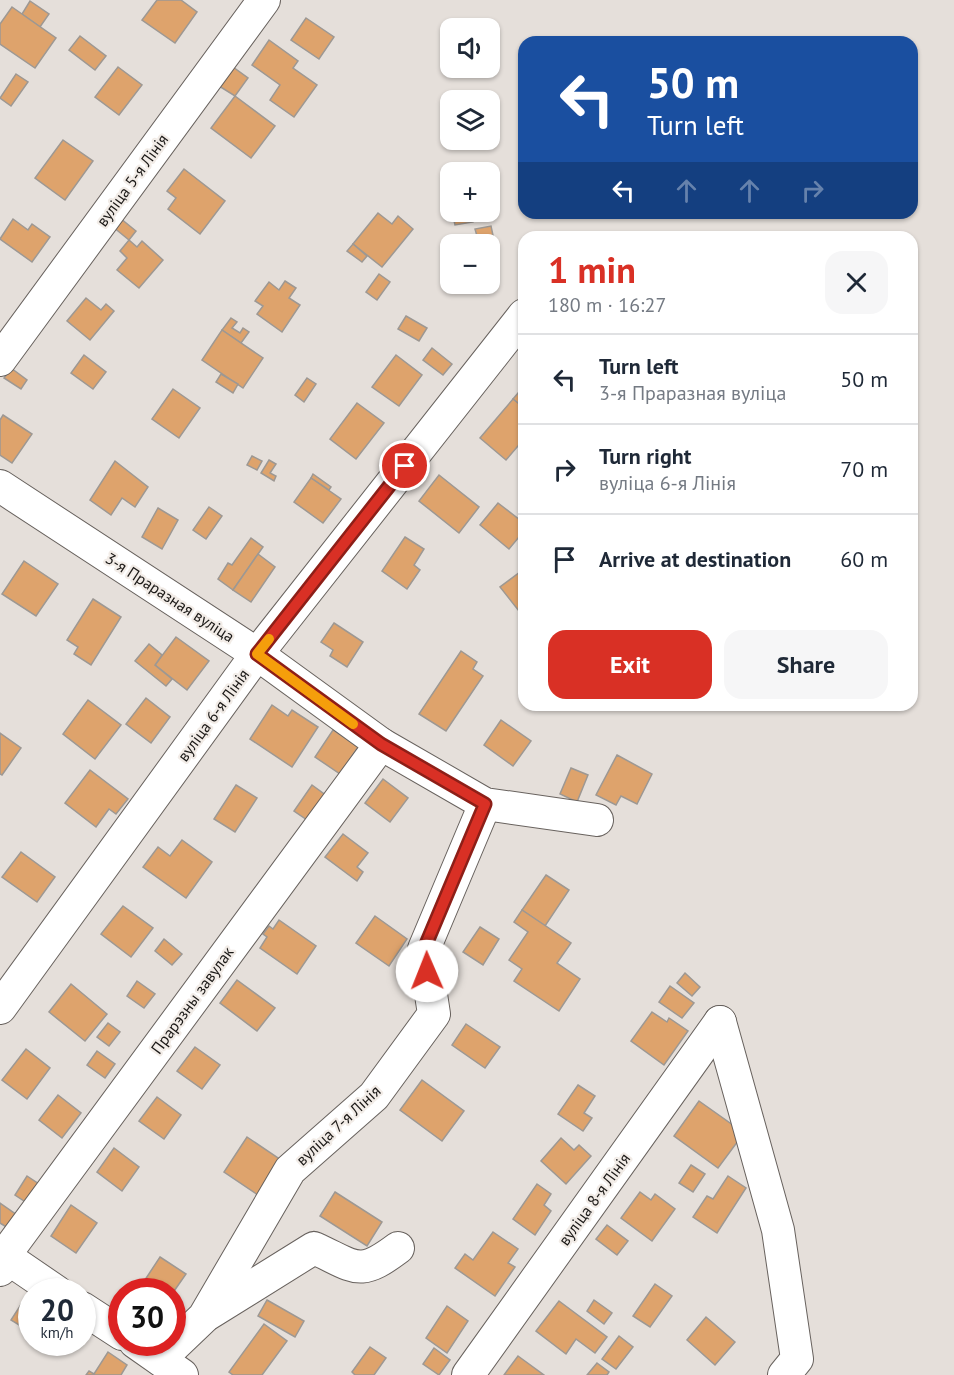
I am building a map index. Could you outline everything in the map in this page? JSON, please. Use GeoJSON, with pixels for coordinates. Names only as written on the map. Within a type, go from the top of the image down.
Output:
{"type":"FeatureCollection","features":[{"type":"Feature","properties":{"kind":"street","name":"вуліца 5-я Лінія"},"geometry":{"type":"LineString","coordinates":[[0,360],[264,0]]}},
{"type":"Feature","properties":{"kind":"street","name":"вуліца 6-я Лінія"},"geometry":{"type":"LineString","coordinates":[[0,1008],[257,654],[518,323]]}},
{"type":"Feature","properties":{"kind":"street","name":"3-я Праразная вуліца"},"geometry":{"type":"LineString","coordinates":[[0,486],[257,654],[381,744],[485,804],[597,820]]}},
{"type":"Feature","properties":{"kind":"street","name":"Прарэзны завулак"},"geometry":{"type":"LineString","coordinates":[[1,1260],[381,744]]}},
{"type":"Feature","properties":{"kind":"street","name":"вуліца 7-я Лінія"},"geometry":{"type":"LineString","coordinates":[[159,1359],[204,1317],[290,1170],[374,1096],[434,1014],[424,949],[485,804]]}},
{"type":"Feature","properties":{"kind":"street","name":"вуліца 8-я Лінія"},"geometry":{"type":"LineString","coordinates":[[468,1375],[720,1023],[778,1230],[790,1367]]}},
{"type":"Feature","properties":{"kind":"street"},"geometry":{"type":"LineString","coordinates":[[204,1317],[314,1248],[359,1268],[376,1264],[398,1248]]}},
{"type":"Feature","properties":{"kind":"street"},"geometry":{"type":"LineString","coordinates":[[1,1260],[32,1278]]}},
{"type":"Feature","properties":{"kind":"building"},"geometry":{"type":"Polygon","coordinates":[[[157,0],[181,0],[197,12],[175,43],[142,20],[157,0]]]}},
{"type":"Feature","properties":{"kind":"building"},"geometry":{"type":"Polygon","coordinates":[[[30,1],[49,14],[40,27],[22,14],[30,1]]]}},
{"type":"Feature","properties":{"kind":"building"},"geometry":{"type":"Polygon","coordinates":[[[12,7],[56,38],[35,68],[0,44],[0,24],[12,7]]]}},
{"type":"Feature","properties":{"kind":"building"},"geometry":{"type":"Polygon","coordinates":[[[306,18],[334,37],[319,59],[291,40],[306,18]]]}},
{"type":"Feature","properties":{"kind":"building"},"geometry":{"type":"Polygon","coordinates":[[[80,36],[106,56],[95,70],[69,50],[80,36]]]}},
{"type":"Feature","properties":{"kind":"building"},"geometry":{"type":"Polygon","coordinates":[[[269,40],[298,61],[293,68],[317,85],[294,117],[270,100],[280,85],[252,65],[269,40]]]}},
{"type":"Feature","properties":{"kind":"building"},"geometry":{"type":"Polygon","coordinates":[[[118,67],[142,85],[119,115],[95,97],[118,67]]]}},
{"type":"Feature","properties":{"kind":"building"},"geometry":{"type":"Polygon","coordinates":[[[233,67],[248,78],[235,96],[219,86],[233,67]]]}},
{"type":"Feature","properties":{"kind":"building"},"geometry":{"type":"Polygon","coordinates":[[[16,74],[28,82],[11,106],[0,98],[16,74]]]}},
{"type":"Feature","properties":{"kind":"building"},"geometry":{"type":"Polygon","coordinates":[[[235,96],[275,126],[251,158],[211,128],[235,96]]]}},
{"type":"Feature","properties":{"kind":"building"},"geometry":{"type":"Polygon","coordinates":[[[63,140],[93,161],[65,200],[35,178],[63,140]]]}},
{"type":"Feature","properties":{"kind":"building"},"geometry":{"type":"Polygon","coordinates":[[[184,169],[225,201],[200,234],[168,209],[176,198],[167,191],[184,169]]]}},
{"type":"Feature","properties":{"kind":"building"},"geometry":{"type":"Polygon","coordinates":[[[378,213],[392,224],[398,216],[413,229],[382,267],[353,244],[378,213]]]}},
{"type":"Feature","properties":{"kind":"building"},"geometry":{"type":"Polygon","coordinates":[[[120,218],[136,231],[129,240],[113,227],[120,218]]]}},
{"type":"Feature","properties":{"kind":"building"},"geometry":{"type":"Polygon","coordinates":[[[13,219],[28,230],[32,224],[50,237],[32,262],[0,239],[13,219]]]}},
{"type":"Feature","properties":{"kind":"building"},"geometry":{"type":"Polygon","coordinates":[[[454,222],[473,222],[455,225],[454,222]]]}},
{"type":"Feature","properties":{"kind":"building"},"geometry":{"type":"Polygon","coordinates":[[[491,226],[493,234],[476,234],[475,229],[491,226]]]}},
{"type":"Feature","properties":{"kind":"building"},"geometry":{"type":"Polygon","coordinates":[[[129,240],[137,247],[142,241],[163,260],[139,288],[117,270],[127,258],[120,251],[129,240]]]}},
{"type":"Feature","properties":{"kind":"building"},"geometry":{"type":"Polygon","coordinates":[[[353,244],[367,256],[362,262],[347,251],[353,244]]]}},
{"type":"Feature","properties":{"kind":"building"},"geometry":{"type":"Polygon","coordinates":[[[379,274],[390,282],[377,300],[366,292],[379,274]]]}},
{"type":"Feature","properties":{"kind":"building"},"geometry":{"type":"Polygon","coordinates":[[[285,281],[296,288],[289,298],[300,305],[282,332],[257,314],[263,306],[255,301],[269,282],[279,290],[285,281]]]}},
{"type":"Feature","properties":{"kind":"building"},"geometry":{"type":"Polygon","coordinates":[[[86,298],[101,310],[106,304],[114,311],[90,340],[67,321],[86,298]]]}},
{"type":"Feature","properties":{"kind":"building"},"geometry":{"type":"Polygon","coordinates":[[[406,316],[427,328],[419,341],[398,329],[406,316]]]}},
{"type":"Feature","properties":{"kind":"building"},"geometry":{"type":"Polygon","coordinates":[[[231,318],[237,322],[232,328],[240,333],[243,328],[249,332],[241,343],[222,330],[231,318]]]}},
{"type":"Feature","properties":{"kind":"building"},"geometry":{"type":"Polygon","coordinates":[[[222,330],[263,358],[243,388],[202,360],[222,330]]]}},
{"type":"Feature","properties":{"kind":"building"},"geometry":{"type":"Polygon","coordinates":[[[432,348],[452,364],[443,375],[423,360],[432,348]]]}},
{"type":"Feature","properties":{"kind":"building"},"geometry":{"type":"Polygon","coordinates":[[[84,355],[106,372],[93,389],[71,373],[84,355]]]}},
{"type":"Feature","properties":{"kind":"building"},"geometry":{"type":"Polygon","coordinates":[[[396,355],[422,375],[399,406],[372,387],[396,355]]]}},
{"type":"Feature","properties":{"kind":"building"},"geometry":{"type":"Polygon","coordinates":[[[11,368],[27,380],[21,389],[4,378],[11,368]]]}},
{"type":"Feature","properties":{"kind":"building"},"geometry":{"type":"Polygon","coordinates":[[[221,374],[238,384],[233,393],[216,382],[221,374]]]}},
{"type":"Feature","properties":{"kind":"building"},"geometry":{"type":"Polygon","coordinates":[[[307,378],[316,384],[304,402],[295,395],[307,378]]]}},
{"type":"Feature","properties":{"kind":"building"},"geometry":{"type":"Polygon","coordinates":[[[173,389],[200,408],[179,438],[152,419],[173,389]]]}},
{"type":"Feature","properties":{"kind":"building"},"geometry":{"type":"Polygon","coordinates":[[[518,393],[518,403],[513,399],[518,393]]]}},
{"type":"Feature","properties":{"kind":"building"},"geometry":{"type":"Polygon","coordinates":[[[513,399],[518,403],[518,446],[506,460],[480,438],[513,399]]]}},
{"type":"Feature","properties":{"kind":"building"},"geometry":{"type":"Polygon","coordinates":[[[357,403],[384,423],[356,459],[330,439],[357,403]]]}},
{"type":"Feature","properties":{"kind":"building"},"geometry":{"type":"Polygon","coordinates":[[[3,415],[32,434],[12,463],[0,455],[0,420],[3,415]]]}},
{"type":"Feature","properties":{"kind":"building"},"geometry":{"type":"Polygon","coordinates":[[[252,456],[262,461],[257,470],[247,465],[252,456]]]}},
{"type":"Feature","properties":{"kind":"building"},"geometry":{"type":"Polygon","coordinates":[[[269,460],[276,464],[270,473],[276,476],[274,481],[261,473],[269,460]]]}},
{"type":"Feature","properties":{"kind":"building"},"geometry":{"type":"Polygon","coordinates":[[[115,461],[148,487],[135,507],[122,498],[111,515],[90,500],[115,461]]]}},
{"type":"Feature","properties":{"kind":"building"},"geometry":{"type":"Polygon","coordinates":[[[313,474],[331,487],[329,490],[311,478],[313,474]]]}},
{"type":"Feature","properties":{"kind":"building"},"geometry":{"type":"Polygon","coordinates":[[[439,475],[479,507],[459,533],[419,501],[439,475]]]}},
{"type":"Feature","properties":{"kind":"building"},"geometry":{"type":"Polygon","coordinates":[[[311,478],[341,499],[323,523],[294,502],[311,478]]]}},
{"type":"Feature","properties":{"kind":"building"},"geometry":{"type":"Polygon","coordinates":[[[498,503],[518,518],[518,538],[509,549],[480,525],[498,503]]]}},
{"type":"Feature","properties":{"kind":"building"},"geometry":{"type":"Polygon","coordinates":[[[209,507],[222,516],[206,539],[193,530],[209,507]]]}},
{"type":"Feature","properties":{"kind":"building"},"geometry":{"type":"Polygon","coordinates":[[[158,508],[178,520],[162,549],[142,537],[158,508]]]}},
{"type":"Feature","properties":{"kind":"building"},"geometry":{"type":"Polygon","coordinates":[[[405,537],[424,549],[414,565],[420,570],[407,589],[382,571],[405,537]]]}},
{"type":"Feature","properties":{"kind":"building"},"geometry":{"type":"Polygon","coordinates":[[[251,538],[263,547],[233,590],[218,579],[228,563],[232,565],[251,538]]]}},
{"type":"Feature","properties":{"kind":"building"},"geometry":{"type":"Polygon","coordinates":[[[258,554],[275,567],[251,602],[233,590],[258,554]]]}},
{"type":"Feature","properties":{"kind":"building"},"geometry":{"type":"Polygon","coordinates":[[[24,561],[58,584],[36,616],[2,594],[24,561]]]}},
{"type":"Feature","properties":{"kind":"building"},"geometry":{"type":"Polygon","coordinates":[[[518,574],[518,610],[500,587],[518,574]]]}},
{"type":"Feature","properties":{"kind":"building"},"geometry":{"type":"Polygon","coordinates":[[[93,599],[121,617],[91,665],[74,654],[78,647],[67,640],[93,599]]]}},
{"type":"Feature","properties":{"kind":"building"},"geometry":{"type":"Polygon","coordinates":[[[334,623],[363,642],[347,667],[330,656],[333,650],[321,642],[334,623]]]}},
{"type":"Feature","properties":{"kind":"building"},"geometry":{"type":"Polygon","coordinates":[[[176,637],[209,661],[187,690],[155,665],[176,637]]]}},
{"type":"Feature","properties":{"kind":"building"},"geometry":{"type":"Polygon","coordinates":[[[149,644],[162,655],[155,665],[172,679],[166,686],[135,661],[149,644]]]}},
{"type":"Feature","properties":{"kind":"building"},"geometry":{"type":"Polygon","coordinates":[[[461,651],[477,662],[473,669],[483,676],[446,731],[419,714],[461,651]]]}},
{"type":"Feature","properties":{"kind":"building"},"geometry":{"type":"Polygon","coordinates":[[[146,698],[170,717],[151,743],[126,724],[146,698]]]}},
{"type":"Feature","properties":{"kind":"building"},"geometry":{"type":"Polygon","coordinates":[[[88,700],[121,725],[95,759],[63,734],[88,700]]]}},
{"type":"Feature","properties":{"kind":"building"},"geometry":{"type":"Polygon","coordinates":[[[272,705],[288,716],[292,710],[318,727],[292,767],[250,739],[272,705]]]}},
{"type":"Feature","properties":{"kind":"building"},"geometry":{"type":"Polygon","coordinates":[[[501,720],[531,741],[513,766],[484,745],[501,720]]]}},
{"type":"Feature","properties":{"kind":"building"},"geometry":{"type":"Polygon","coordinates":[[[333,730],[358,747],[340,774],[315,757],[333,730]]]}},
{"type":"Feature","properties":{"kind":"building"},"geometry":{"type":"Polygon","coordinates":[[[0,733],[21,748],[2,775],[0,774],[0,733]]]}},
{"type":"Feature","properties":{"kind":"building"},"geometry":{"type":"Polygon","coordinates":[[[617,755],[652,774],[637,804],[621,796],[616,805],[596,795],[617,755]]]}},
{"type":"Feature","properties":{"kind":"building"},"geometry":{"type":"Polygon","coordinates":[[[571,768],[588,775],[577,802],[560,794],[571,768]]]}},
{"type":"Feature","properties":{"kind":"building"},"geometry":{"type":"Polygon","coordinates":[[[90,770],[128,799],[116,814],[109,809],[96,827],[65,803],[90,770]]]}},
{"type":"Feature","properties":{"kind":"building"},"geometry":{"type":"Polygon","coordinates":[[[383,779],[408,798],[390,822],[365,803],[383,779]]]}},
{"type":"Feature","properties":{"kind":"building"},"geometry":{"type":"Polygon","coordinates":[[[236,785],[257,798],[235,832],[214,819],[236,785]]]}},
{"type":"Feature","properties":{"kind":"building"},"geometry":{"type":"Polygon","coordinates":[[[312,785],[331,799],[313,824],[294,811],[312,785]]]}},
{"type":"Feature","properties":{"kind":"building"},"geometry":{"type":"Polygon","coordinates":[[[343,834],[368,853],[357,867],[363,872],[357,881],[325,857],[343,834]]]}},
{"type":"Feature","properties":{"kind":"building"},"geometry":{"type":"Polygon","coordinates":[[[182,840],[212,862],[186,898],[143,867],[158,847],[170,856],[182,840]]]}},
{"type":"Feature","properties":{"kind":"building"},"geometry":{"type":"Polygon","coordinates":[[[21,852],[55,877],[37,902],[2,877],[21,852]]]}},
{"type":"Feature","properties":{"kind":"building"},"geometry":{"type":"Polygon","coordinates":[[[546,875],[569,890],[545,926],[522,910],[546,875]]]}},
{"type":"Feature","properties":{"kind":"building"},"geometry":{"type":"Polygon","coordinates":[[[123,906],[153,928],[131,957],[101,934],[123,906]]]}},
{"type":"Feature","properties":{"kind":"building"},"geometry":{"type":"Polygon","coordinates":[[[522,910],[571,943],[557,963],[580,979],[559,1011],[514,981],[522,969],[509,960],[528,932],[514,922],[522,910]]]}},
{"type":"Feature","properties":{"kind":"building"},"geometry":{"type":"Polygon","coordinates":[[[375,916],[407,939],[389,966],[356,943],[375,916]]]}},
{"type":"Feature","properties":{"kind":"building"},"geometry":{"type":"Polygon","coordinates":[[[279,920],[316,946],[297,974],[260,948],[267,937],[263,934],[269,926],[273,929],[279,920]]]}},
{"type":"Feature","properties":{"kind":"building"},"geometry":{"type":"Polygon","coordinates":[[[480,927],[499,939],[483,965],[463,952],[480,927]]]}},
{"type":"Feature","properties":{"kind":"building"},"geometry":{"type":"Polygon","coordinates":[[[164,939],[182,954],[172,965],[155,951],[164,939]]]}},
{"type":"Feature","properties":{"kind":"building"},"geometry":{"type":"Polygon","coordinates":[[[685,973],[700,987],[692,996],[677,983],[685,973]]]}},
{"type":"Feature","properties":{"kind":"building"},"geometry":{"type":"Polygon","coordinates":[[[237,980],[275,1008],[257,1031],[220,1003],[237,980]]]}},
{"type":"Feature","properties":{"kind":"building"},"geometry":{"type":"Polygon","coordinates":[[[137,981],[155,994],[144,1008],[127,996],[137,981]]]}},
{"type":"Feature","properties":{"kind":"building"},"geometry":{"type":"Polygon","coordinates":[[[71,984],[107,1014],[85,1041],[49,1012],[71,984]]]}},
{"type":"Feature","properties":{"kind":"building"},"geometry":{"type":"Polygon","coordinates":[[[670,986],[694,1003],[682,1018],[659,1002],[670,986]]]}},
{"type":"Feature","properties":{"kind":"building"},"geometry":{"type":"Polygon","coordinates":[[[652,1012],[667,1022],[669,1018],[688,1031],[664,1065],[631,1041],[652,1012]]]}},
{"type":"Feature","properties":{"kind":"building"},"geometry":{"type":"Polygon","coordinates":[[[108,1023],[120,1032],[109,1046],[97,1037],[108,1023]]]}},
{"type":"Feature","properties":{"kind":"building"},"geometry":{"type":"Polygon","coordinates":[[[466,1024],[500,1047],[485,1068],[452,1045],[466,1024]]]}},
{"type":"Feature","properties":{"kind":"building"},"geometry":{"type":"Polygon","coordinates":[[[195,1047],[220,1065],[202,1089],[177,1071],[195,1047]]]}},
{"type":"Feature","properties":{"kind":"building"},"geometry":{"type":"Polygon","coordinates":[[[26,1049],[50,1068],[27,1099],[2,1080],[26,1049]]]}},
{"type":"Feature","properties":{"kind":"building"},"geometry":{"type":"Polygon","coordinates":[[[97,1051],[115,1064],[105,1078],[87,1065],[97,1051]]]}},
{"type":"Feature","properties":{"kind":"building"},"geometry":{"type":"Polygon","coordinates":[[[422,1080],[464,1111],[442,1141],[400,1110],[422,1080]]]}},
{"type":"Feature","properties":{"kind":"building"},"geometry":{"type":"Polygon","coordinates":[[[578,1085],[595,1096],[584,1113],[592,1118],[583,1131],[558,1114],[578,1085]]]}},
{"type":"Feature","properties":{"kind":"building"},"geometry":{"type":"Polygon","coordinates":[[[58,1095],[81,1113],[62,1138],[39,1120],[58,1095]]]}},
{"type":"Feature","properties":{"kind":"building"},"geometry":{"type":"Polygon","coordinates":[[[157,1097],[181,1115],[164,1139],[139,1121],[157,1097]]]}},
{"type":"Feature","properties":{"kind":"building"},"geometry":{"type":"Polygon","coordinates":[[[699,1101],[744,1133],[718,1168],[674,1136],[699,1101]]]}},
{"type":"Feature","properties":{"kind":"building"},"geometry":{"type":"Polygon","coordinates":[[[247,1137],[281,1160],[258,1195],[224,1172],[247,1137]]]}},
{"type":"Feature","properties":{"kind":"building"},"geometry":{"type":"Polygon","coordinates":[[[561,1138],[574,1150],[579,1145],[591,1156],[566,1184],[541,1161],[561,1138]]]}},
{"type":"Feature","properties":{"kind":"building"},"geometry":{"type":"Polygon","coordinates":[[[114,1148],[139,1167],[122,1191],[97,1172],[114,1148]]]}},
{"type":"Feature","properties":{"kind":"building"},"geometry":{"type":"Polygon","coordinates":[[[691,1165],[705,1174],[693,1192],[679,1183],[691,1165]]]}},
{"type":"Feature","properties":{"kind":"building"},"geometry":{"type":"Polygon","coordinates":[[[27,1176],[39,1184],[27,1203],[15,1195],[27,1176]]]}},
{"type":"Feature","properties":{"kind":"building"},"geometry":{"type":"Polygon","coordinates":[[[728,1176],[746,1188],[717,1233],[693,1217],[707,1196],[713,1199],[728,1176]]]}},
{"type":"Feature","properties":{"kind":"building"},"geometry":{"type":"Polygon","coordinates":[[[537,1184],[551,1194],[544,1205],[551,1211],[535,1235],[513,1219],[537,1184]]]}},
{"type":"Feature","properties":{"kind":"building"},"geometry":{"type":"Polygon","coordinates":[[[335,1192],[382,1222],[367,1246],[320,1216],[335,1192]]]}},
{"type":"Feature","properties":{"kind":"building"},"geometry":{"type":"Polygon","coordinates":[[[640,1192],[651,1200],[655,1194],[675,1209],[652,1241],[621,1218],[640,1192]]]}},
{"type":"Feature","properties":{"kind":"building"},"geometry":{"type":"Polygon","coordinates":[[[0,1203],[17,1215],[8,1228],[0,1223],[0,1203]]]}},
{"type":"Feature","properties":{"kind":"building"},"geometry":{"type":"Polygon","coordinates":[[[71,1205],[97,1223],[76,1253],[51,1236],[71,1205]]]}},
{"type":"Feature","properties":{"kind":"building"},"geometry":{"type":"Polygon","coordinates":[[[607,1225],[628,1241],[617,1255],[596,1239],[607,1225]]]}},
{"type":"Feature","properties":{"kind":"building"},"geometry":{"type":"Polygon","coordinates":[[[493,1232],[518,1249],[508,1263],[515,1267],[495,1296],[455,1268],[465,1254],[473,1260],[493,1232]]]}},
{"type":"Feature","properties":{"kind":"building"},"geometry":{"type":"Polygon","coordinates":[[[160,1257],[186,1274],[183,1278],[146,1278],[160,1257]]]}},
{"type":"Feature","properties":{"kind":"building"},"geometry":{"type":"Polygon","coordinates":[[[655,1284],[672,1296],[650,1327],[633,1316],[655,1284]]]}},
{"type":"Feature","properties":{"kind":"building"},"geometry":{"type":"Polygon","coordinates":[[[267,1300],[304,1321],[295,1337],[258,1316],[267,1300]]]}},
{"type":"Feature","properties":{"kind":"building"},"geometry":{"type":"Polygon","coordinates":[[[594,1300],[612,1313],[604,1324],[587,1311],[594,1300]]]}},
{"type":"Feature","properties":{"kind":"building"},"geometry":{"type":"Polygon","coordinates":[[[559,1301],[607,1337],[595,1353],[576,1339],[566,1354],[536,1331],[559,1301]]]}},
{"type":"Feature","properties":{"kind":"building"},"geometry":{"type":"Polygon","coordinates":[[[447,1306],[468,1321],[447,1353],[426,1338],[447,1306]]]}},
{"type":"Feature","properties":{"kind":"building"},"geometry":{"type":"Polygon","coordinates":[[[18,1309],[18,1324],[11,1320],[18,1309]]]}},
{"type":"Feature","properties":{"kind":"building"},"geometry":{"type":"Polygon","coordinates":[[[706,1317],[735,1342],[715,1365],[687,1340],[706,1317]]]}},
{"type":"Feature","properties":{"kind":"building"},"geometry":{"type":"Polygon","coordinates":[[[264,1324],[287,1341],[262,1375],[233,1375],[229,1372],[264,1324]]]}},
{"type":"Feature","properties":{"kind":"building"},"geometry":{"type":"Polygon","coordinates":[[[619,1336],[633,1347],[616,1369],[602,1359],[619,1336]]]}},
{"type":"Feature","properties":{"kind":"building"},"geometry":{"type":"Polygon","coordinates":[[[370,1347],[386,1358],[374,1375],[355,1375],[352,1372],[370,1347]]]}},
{"type":"Feature","properties":{"kind":"building"},"geometry":{"type":"Polygon","coordinates":[[[434,1348],[450,1360],[439,1375],[423,1364],[434,1348]]]}},
{"type":"Feature","properties":{"kind":"building"},"geometry":{"type":"Polygon","coordinates":[[[108,1352],[108,1356],[114,1356],[127,1365],[121,1375],[86,1375],[89,1371],[94,1374],[108,1352]]]}},
{"type":"Feature","properties":{"kind":"building"},"geometry":{"type":"Polygon","coordinates":[[[518,1356],[544,1375],[504,1375],[518,1356]]]}},
{"type":"Feature","properties":{"kind":"building"},"geometry":{"type":"Polygon","coordinates":[[[597,1363],[609,1372],[607,1375],[587,1375],[597,1363]]]}},
{"type":"Feature","properties":{"kind":"slow traffic"},"geometry":{"type":"LineString","coordinates":[[269,639],[257,654],[353,724]]}},
{"type":"Feature","properties":{"kind":"route"},"geometry":{"type":"LineString","coordinates":[[405,466],[257,654],[381,744],[485,804],[454,872],[424,949],[427,971]]}}]}
